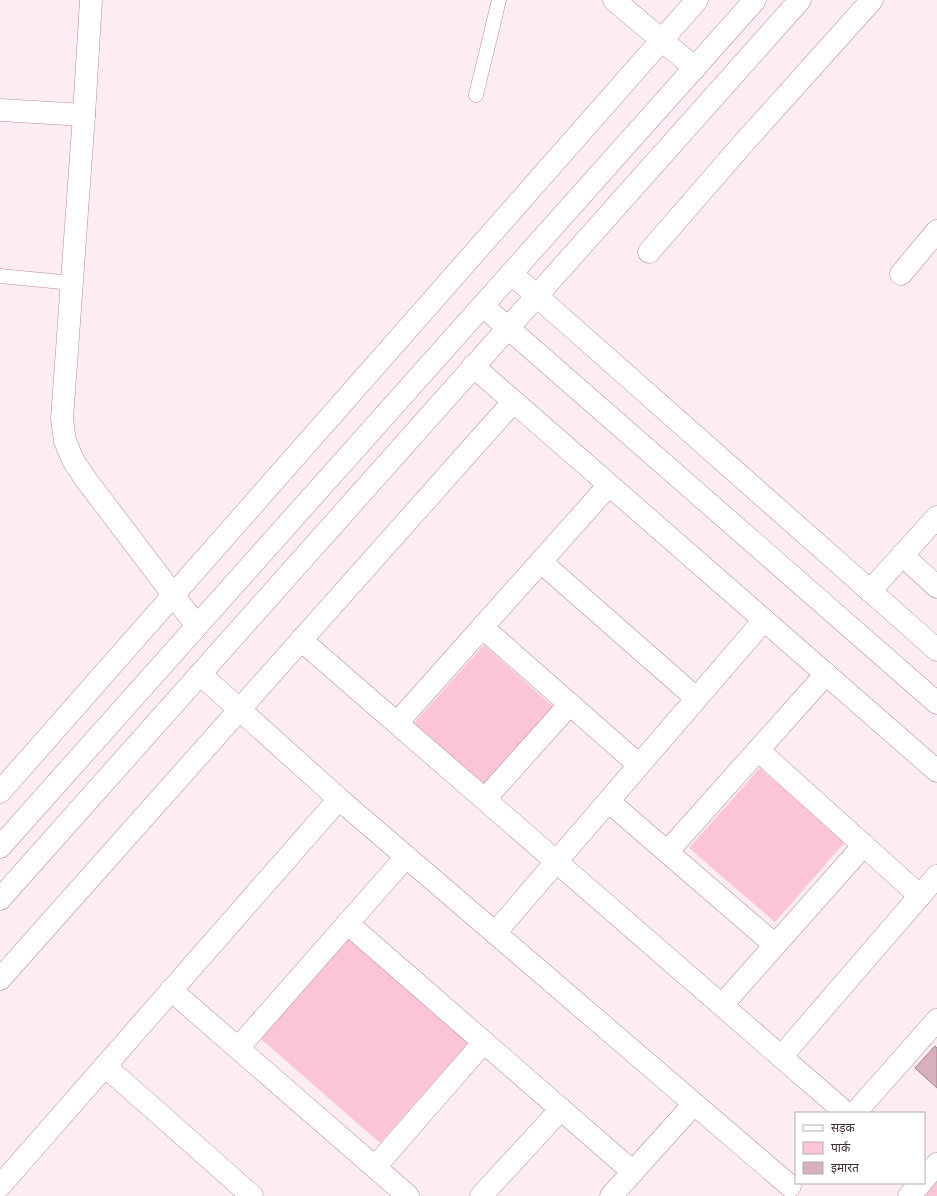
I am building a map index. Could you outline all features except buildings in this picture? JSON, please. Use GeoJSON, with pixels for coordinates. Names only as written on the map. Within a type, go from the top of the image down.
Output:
{"type":"FeatureCollection","features":[{"type":"Feature","properties":{"kind":"street"},"geometry":{"type":"LineString","coordinates":[[91,0],[62,419],[65,441],[73,460],[84,477],[197,626]]}},
{"type":"Feature","properties":{"kind":"street"},"geometry":{"type":"LineString","coordinates":[[614,0],[695,68]]}},
{"type":"Feature","properties":{"kind":"street"},"geometry":{"type":"LineString","coordinates":[[3,784],[174,596],[660,40],[697,0]]}},
{"type":"Feature","properties":{"kind":"street"},"geometry":{"type":"LineString","coordinates":[[0,847],[756,0]]}},
{"type":"Feature","properties":{"kind":"street"},"geometry":{"type":"LineString","coordinates":[[0,899],[800,0]]}},
{"type":"Feature","properties":{"kind":"street"},"geometry":{"type":"LineString","coordinates":[[649,252],[746,140],[872,0]]}},
{"type":"Feature","properties":{"kind":"street"},"geometry":{"type":"LineString","coordinates":[[0,110],[84,116]]}},
{"type":"Feature","properties":{"kind":"street"},"geometry":{"type":"LineString","coordinates":[[901,274],[937,231]]}},
{"type":"Feature","properties":{"kind":"street"},"geometry":{"type":"LineString","coordinates":[[512,274],[937,650]]}},
{"type":"Feature","properties":{"kind":"street"},"geometry":{"type":"LineString","coordinates":[[482,306],[937,703]]}},
{"type":"Feature","properties":{"kind":"street"},"geometry":{"type":"LineString","coordinates":[[473,366],[937,771]]}},
{"type":"Feature","properties":{"kind":"street"},"geometry":{"type":"LineString","coordinates":[[0,979],[514,402]]}},
{"type":"Feature","properties":{"kind":"street"},"geometry":{"type":"LineString","coordinates":[[397,723],[609,485]]}},
{"type":"Feature","properties":{"kind":"street"},"geometry":{"type":"LineString","coordinates":[[870,591],[937,516]]}},
{"type":"Feature","properties":{"kind":"street"},"geometry":{"type":"LineString","coordinates":[[902,555],[937,587]]}},
{"type":"Feature","properties":{"kind":"street"},"geometry":{"type":"LineString","coordinates":[[541,562],[696,698]]}},
{"type":"Feature","properties":{"kind":"street"},"geometry":{"type":"LineString","coordinates":[[495,933],[764,620]]}},
{"type":"Feature","properties":{"kind":"street"},"geometry":{"type":"LineString","coordinates":[[482,627],[639,765]]}},
{"type":"Feature","properties":{"kind":"street"},"geometry":{"type":"LineString","coordinates":[[301,640],[845,1112]]}},
{"type":"Feature","properties":{"kind":"street"},"geometry":{"type":"LineString","coordinates":[[200,674],[339,799],[789,1187]]}},
{"type":"Feature","properties":{"kind":"street"},"geometry":{"type":"LineString","coordinates":[[667,852],[826,674]]}},
{"type":"Feature","properties":{"kind":"street"},"geometry":{"type":"LineString","coordinates":[[485,799],[570,704]]}},
{"type":"Feature","properties":{"kind":"street"},"geometry":{"type":"LineString","coordinates":[[758,750],[920,896]]}},
{"type":"Feature","properties":{"kind":"street"},"geometry":{"type":"LineString","coordinates":[[0,1186],[339,799]]}},
{"type":"Feature","properties":{"kind":"street"},"geometry":{"type":"LineString","coordinates":[[608,801],[775,946]]}},
{"type":"Feature","properties":{"kind":"street"},"geometry":{"type":"LineString","coordinates":[[722,1005],[864,845]]}},
{"type":"Feature","properties":{"kind":"street"},"geometry":{"type":"LineString","coordinates":[[238,1048],[406,857]]}},
{"type":"Feature","properties":{"kind":"street"},"geometry":{"type":"LineString","coordinates":[[781,1057],[937,876]]}},
{"type":"Feature","properties":{"kind":"street"},"geometry":{"type":"LineString","coordinates":[[347,923],[633,1172]]}},
{"type":"Feature","properties":{"kind":"street"},"geometry":{"type":"LineString","coordinates":[[171,990],[408,1196]]}},
{"type":"Feature","properties":{"kind":"street"},"geometry":{"type":"LineString","coordinates":[[856,1112],[937,1020]]}},
{"type":"Feature","properties":{"kind":"street"},"geometry":{"type":"LineString","coordinates":[[375,1168],[484,1042]]}},
{"type":"Feature","properties":{"kind":"street"},"geometry":{"type":"LineString","coordinates":[[105,1066],[252,1196]]}},
{"type":"Feature","properties":{"kind":"street"},"geometry":{"type":"LineString","coordinates":[[611,1196],[694,1104]]}},
{"type":"Feature","properties":{"kind":"street"},"geometry":{"type":"LineString","coordinates":[[482,1196],[561,1109]]}},
{"type":"Feature","properties":{"kind":"street"},"geometry":{"type":"LineString","coordinates":[[925,1178],[937,1164]]}},
{"type":"Feature","properties":{"kind":"street"},"geometry":{"type":"LineString","coordinates":[[909,1196],[920,1184]]}},
{"type":"Feature","properties":{"kind":"lane"},"geometry":{"type":"LineString","coordinates":[[476,95],[499,0]]}},
{"type":"Feature","properties":{"kind":"lane"},"geometry":{"type":"LineString","coordinates":[[0,276],[72,283]]}},
{"type":"Feature","properties":{"kind":"green space"},"geometry":{"type":"Polygon","coordinates":[[[484,645],[553,707],[483,785],[414,723],[484,645]]]}},
{"type":"Feature","properties":{"kind":"green space"},"geometry":{"type":"Polygon","coordinates":[[[760,768],[845,842],[775,922],[689,848],[760,768]]]}},
{"type":"Feature","properties":{"kind":"green space"},"geometry":{"type":"Polygon","coordinates":[[[348,938],[468,1043],[380,1143],[260,1038],[348,938]]]}},
{"type":"Feature","properties":{"kind":"green space"},"geometry":{"type":"Polygon","coordinates":[[[937,1178],[937,1196],[920,1196],[937,1178]]]}}]}
